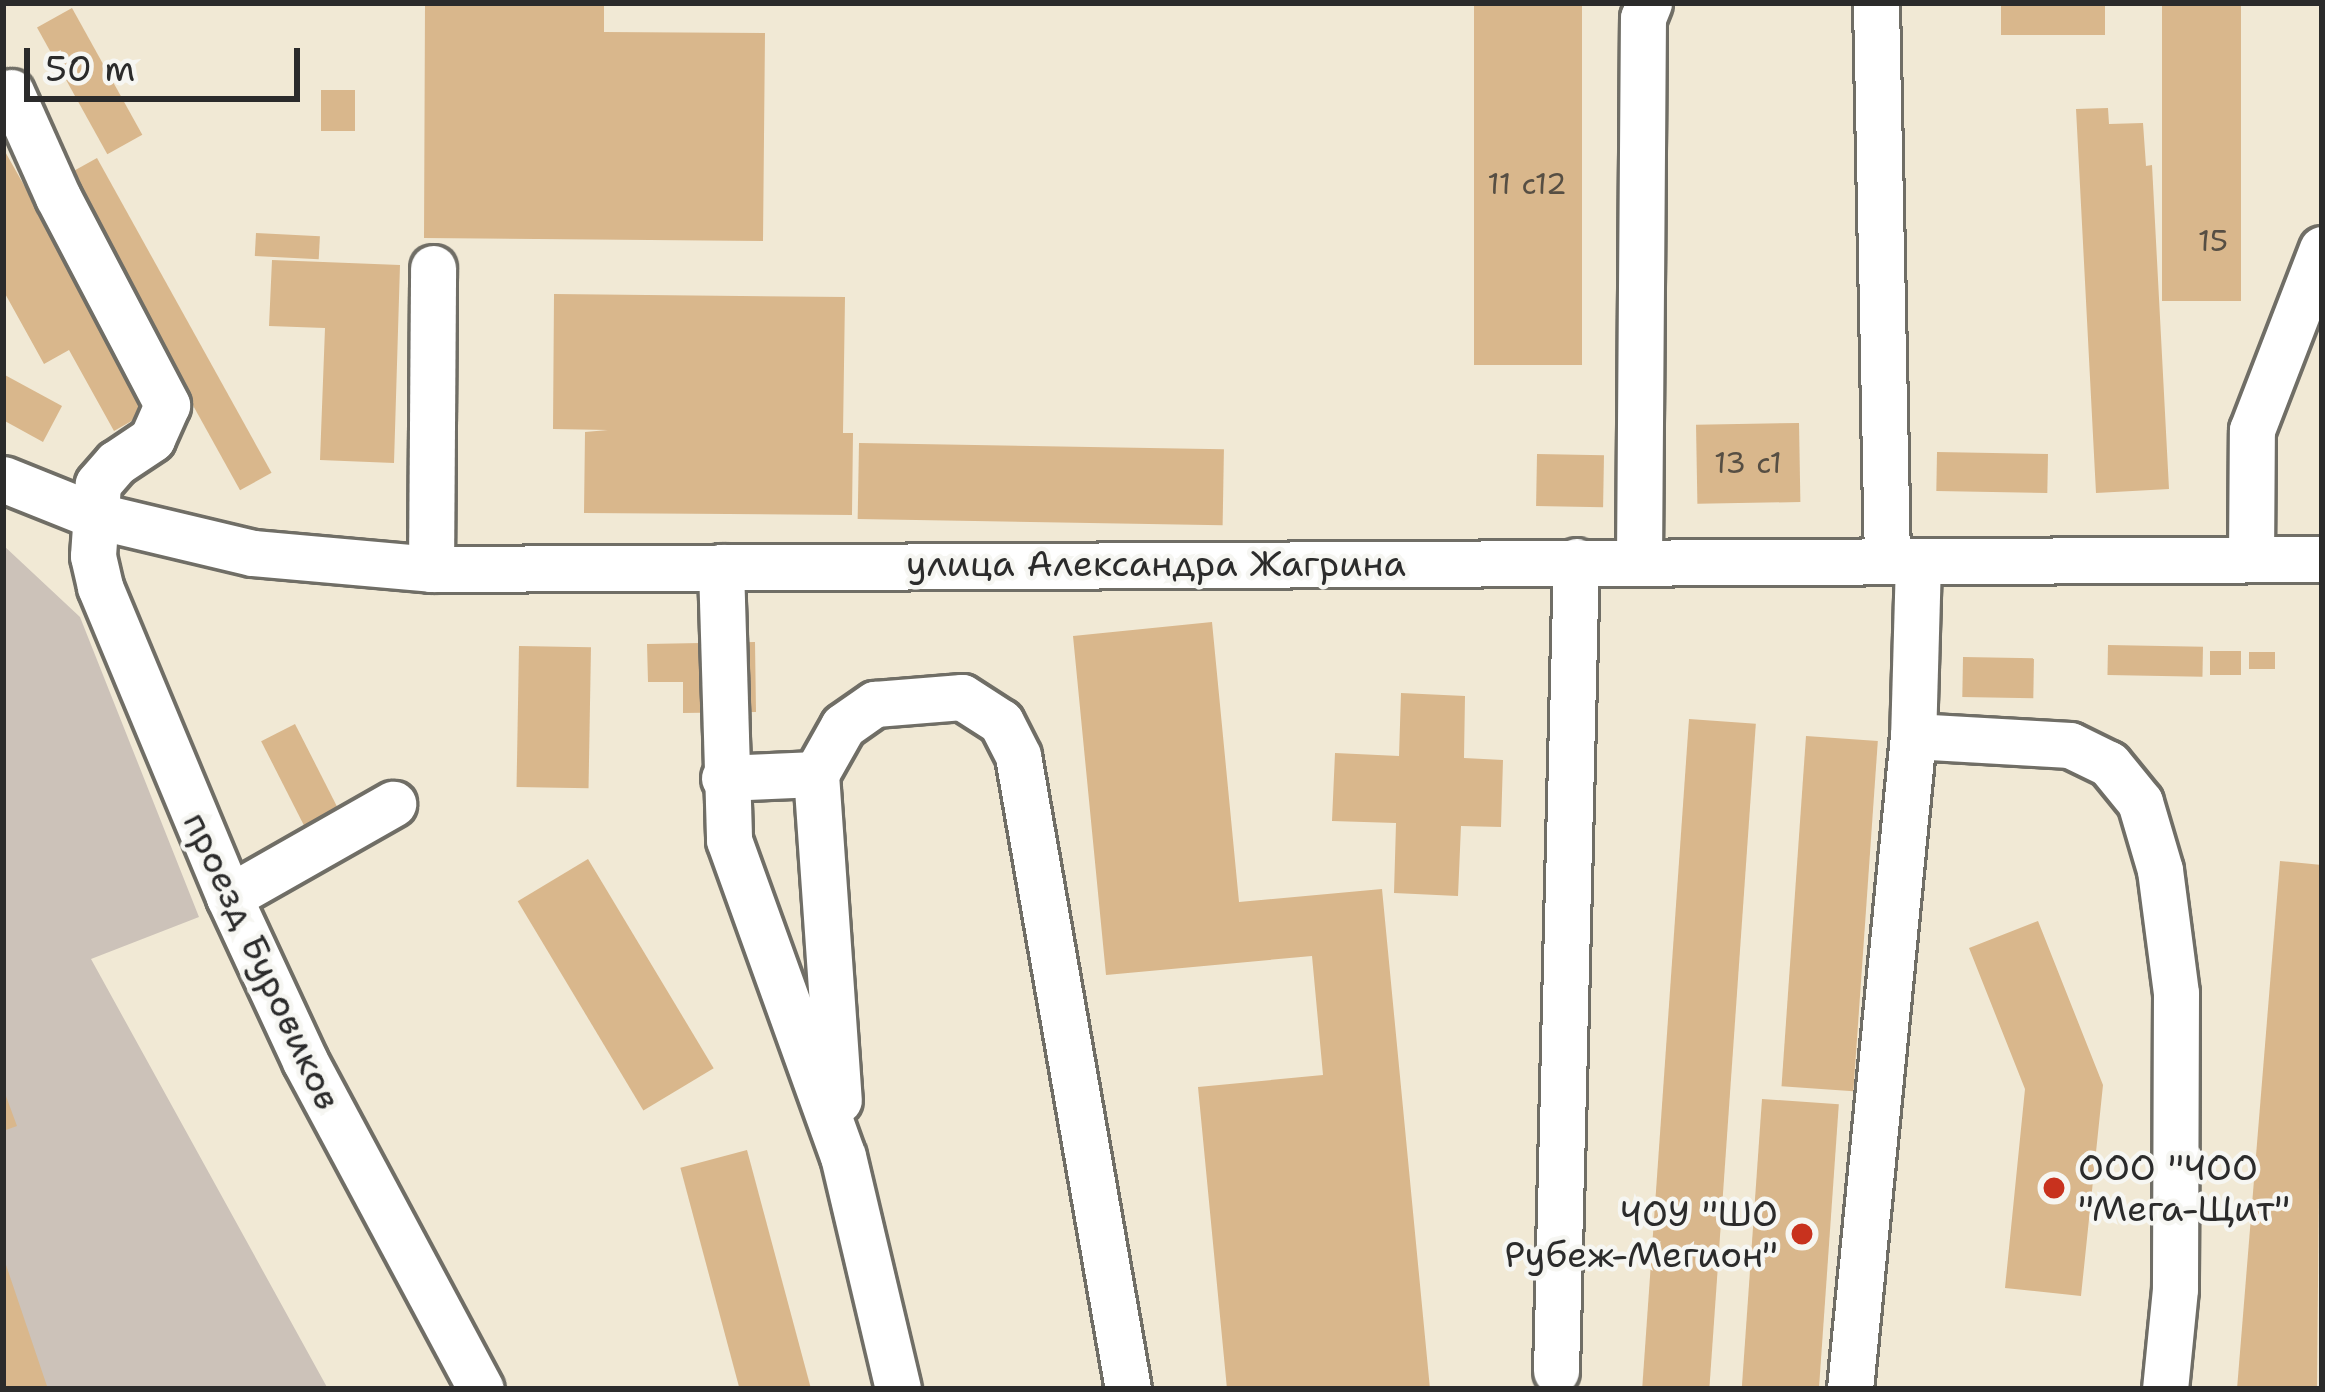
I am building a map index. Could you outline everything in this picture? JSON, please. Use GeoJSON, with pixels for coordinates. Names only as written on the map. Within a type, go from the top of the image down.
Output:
{"type":"FeatureCollection","features":[{"type":"Feature","properties":{"kind":"street"},"geometry":{"type":"LineString","coordinates":[[1639,561],[1643,19],[1649,3]]}},
{"type":"Feature","properties":{"kind":"street"},"geometry":{"type":"LineString","coordinates":[[1850,1389],[1912,736],[1876,3]]}},
{"type":"Feature","properties":{"kind":"street"},"geometry":{"type":"LineString","coordinates":[[11,92],[58,197],[167,405],[152,439],[104,475],[93,515]]}},
{"type":"Feature","properties":{"kind":"street"},"geometry":{"type":"LineString","coordinates":[[2251,559],[2252,430],[2322,249]]}},
{"type":"Feature","properties":{"kind":"street"},"geometry":{"type":"LineString","coordinates":[[431,569],[433,268]]}},
{"type":"Feature","properties":{"kind":"street","name":"улица Александра Жагрина"},"geometry":{"type":"LineString","coordinates":[[3,479],[93,515],[253,553],[431,569],[2322,559]]}},
{"type":"Feature","properties":{"kind":"street","name":"проезд Буровиков"},"geometry":{"type":"LineString","coordinates":[[93,515],[100,587],[229,897],[356,1164],[481,1389]]}},
{"type":"Feature","properties":{"kind":"street"},"geometry":{"type":"LineString","coordinates":[[1556,1371],[1576,561]]}},
{"type":"Feature","properties":{"kind":"street"},"geometry":{"type":"LineString","coordinates":[[722,567],[729,840],[843,1156],[898,1389]]}},
{"type":"Feature","properties":{"kind":"street"},"geometry":{"type":"LineString","coordinates":[[843,1156],[816,774],[843,726],[875,704],[962,697],[1001,722],[1018,756],[1128,1389]]}},
{"type":"Feature","properties":{"kind":"street"},"geometry":{"type":"LineString","coordinates":[[1912,736],[2070,745],[2109,764],[2140,802],[2160,870],[2176,993],[2175,1289],[2165,1389]]}},
{"type":"Feature","properties":{"kind":"street"},"geometry":{"type":"LineString","coordinates":[[724,778],[816,774]]}},
{"type":"Feature","properties":{"kind":"street"},"geometry":{"type":"LineString","coordinates":[[229,897],[393,804]]}},
{"type":"Feature","properties":{"kind":"shaded area"},"geometry":{"type":"Polygon","coordinates":[[[3,545],[80,617],[199,917],[91,959],[328,1389],[3,1389],[3,545]]]}},
{"type":"Feature","properties":{"kind":"building"},"geometry":{"type":"Polygon","coordinates":[[[425,3],[604,3],[604,32],[765,33],[763,241],[424,238],[425,3]]]}},
{"type":"Feature","properties":{"kind":"building"},"geometry":{"type":"Polygon","coordinates":[[[1474,3],[1582,3],[1582,365],[1474,365],[1474,3]]]}},
{"type":"Feature","properties":{"kind":"building"},"geometry":{"type":"Polygon","coordinates":[[[2001,3],[2105,3],[2105,35],[2001,35],[2001,3]]]}},
{"type":"Feature","properties":{"kind":"building"},"geometry":{"type":"Polygon","coordinates":[[[2162,3],[2241,3],[2241,301],[2162,301],[2162,3]]]}},
{"type":"Feature","properties":{"kind":"building"},"geometry":{"type":"Polygon","coordinates":[[[72,8],[142,135],[107,154],[37,27],[72,8]]]}},
{"type":"Feature","properties":{"kind":"building"},"geometry":{"type":"Polygon","coordinates":[[[321,90],[355,90],[355,131],[321,131],[321,90]]]}},
{"type":"Feature","properties":{"kind":"building"},"geometry":{"type":"Polygon","coordinates":[[[2108,108],[2109,124],[2143,123],[2146,166],[2152,165],[2169,489],[2096,493],[2076,109],[2108,108]]]}},
{"type":"Feature","properties":{"kind":"building"},"geometry":{"type":"Polygon","coordinates":[[[3,148],[151,410],[114,431],[69,350],[44,364],[3,290],[3,148]]]}},
{"type":"Feature","properties":{"kind":"building"},"geometry":{"type":"Polygon","coordinates":[[[97,158],[272,473],[240,490],[66,175],[97,158]]]}},
{"type":"Feature","properties":{"kind":"building"},"geometry":{"type":"Polygon","coordinates":[[[256,233],[320,236],[319,259],[255,256],[256,233]]]}},
{"type":"Feature","properties":{"kind":"building"},"geometry":{"type":"Polygon","coordinates":[[[272,260],[400,265],[394,463],[320,460],[325,328],[269,326],[272,260]]]}},
{"type":"Feature","properties":{"kind":"building"},"geometry":{"type":"Polygon","coordinates":[[[554,294],[845,297],[843,433],[853,433],[852,515],[584,513],[585,432],[608,430],[553,429],[554,294]]]}},
{"type":"Feature","properties":{"kind":"building"},"geometry":{"type":"Polygon","coordinates":[[[3,374],[62,406],[43,442],[3,420],[3,374]]]}},
{"type":"Feature","properties":{"kind":"building"},"geometry":{"type":"Polygon","coordinates":[[[1799,423],[1800,502],[1697,504],[1696,425],[1799,423]]]}},
{"type":"Feature","properties":{"kind":"building"},"geometry":{"type":"Polygon","coordinates":[[[859,443],[1224,449],[1223,525],[858,519],[859,443]]]}},
{"type":"Feature","properties":{"kind":"building"},"geometry":{"type":"Polygon","coordinates":[[[1937,452],[2048,454],[2047,493],[1936,491],[1937,452]]]}},
{"type":"Feature","properties":{"kind":"building"},"geometry":{"type":"Polygon","coordinates":[[[1537,454],[1604,455],[1603,507],[1536,506],[1537,454]]]}},
{"type":"Feature","properties":{"kind":"building"},"geometry":{"type":"Polygon","coordinates":[[[1212,622],[1239,902],[1382,889],[1430,1389],[1227,1389],[1198,1087],[1323,1075],[1312,956],[1106,975],[1073,636],[1212,622]]]}},
{"type":"Feature","properties":{"kind":"building"},"geometry":{"type":"Polygon","coordinates":[[[755,642],[756,712],[683,713],[683,682],[648,682],[647,644],[755,642]]]}},
{"type":"Feature","properties":{"kind":"building"},"geometry":{"type":"Polygon","coordinates":[[[2108,645],[2203,647],[2202,677],[2107,675],[2108,645]]]}},
{"type":"Feature","properties":{"kind":"building"},"geometry":{"type":"Polygon","coordinates":[[[519,646],[591,647],[589,788],[517,787],[519,646]]]}},
{"type":"Feature","properties":{"kind":"building"},"geometry":{"type":"Polygon","coordinates":[[[2210,651],[2241,651],[2241,675],[2210,675],[2210,651]]]}},
{"type":"Feature","properties":{"kind":"building"},"geometry":{"type":"Polygon","coordinates":[[[2249,652],[2275,652],[2275,669],[2249,669],[2249,652]]]}},
{"type":"Feature","properties":{"kind":"building"},"geometry":{"type":"Polygon","coordinates":[[[1963,657],[2034,658],[2033,698],[1962,697],[1963,657]]]}},
{"type":"Feature","properties":{"kind":"building"},"geometry":{"type":"Polygon","coordinates":[[[1401,693],[1465,696],[1464,758],[1503,760],[1501,827],[1461,826],[1458,896],[1394,893],[1396,823],[1332,821],[1335,753],[1399,756],[1401,693]]]}},
{"type":"Feature","properties":{"kind":"building"},"geometry":{"type":"Polygon","coordinates":[[[1689,719],[1756,724],[1709,1389],[1642,1389],[1689,719]]]}},
{"type":"Feature","properties":{"kind":"building"},"geometry":{"type":"Polygon","coordinates":[[[295,724],[341,815],[307,832],[261,741],[295,724]]]}},
{"type":"Feature","properties":{"kind":"building"},"geometry":{"type":"Polygon","coordinates":[[[1806,736],[1878,741],[1853,1091],[1782,1086],[1806,736]]]}},
{"type":"Feature","properties":{"kind":"building"},"geometry":{"type":"Polygon","coordinates":[[[588,859],[714,1068],[643,1110],[518,901],[588,859]]]}},
{"type":"Feature","properties":{"kind":"building"},"geometry":{"type":"Polygon","coordinates":[[[2280,861],[2322,865],[2317,1389],[2237,1389],[2280,861]]]}},
{"type":"Feature","properties":{"kind":"building","name":"ООО \"ЧОО \"Мега-Щит\""},"geometry":{"type":"Polygon","coordinates":[[[2038,921],[2103,1085],[2081,1296],[2005,1288],[2025,1089],[1969,948],[2038,921]]]}},
{"type":"Feature","properties":{"kind":"building"},"geometry":{"type":"Polygon","coordinates":[[[3,1088],[17,1126],[3,1131],[3,1088]]]}},
{"type":"Feature","properties":{"kind":"building"},"geometry":{"type":"Polygon","coordinates":[[[1762,1099],[1839,1104],[1819,1389],[1742,1389],[1762,1099]]]}},
{"type":"Feature","properties":{"kind":"building"},"geometry":{"type":"Polygon","coordinates":[[[747,1150],[811,1389],[740,1389],[680,1168],[747,1150]]]}},
{"type":"Feature","properties":{"kind":"building"},"geometry":{"type":"Polygon","coordinates":[[[4,1259],[48,1389],[3,1389],[4,1259]]]}},
{"type":"Feature","properties":{"kind":"place","name":"ООО \"ЧОО \"Мега-Щит\""},"geometry":{"type":"Point","coordinates":[2054,1188]}},
{"type":"Feature","properties":{"kind":"place","name":"ЧОУ \"ШО Рубеж-Мегион\""},"geometry":{"type":"Point","coordinates":[1802,1234]}}]}
